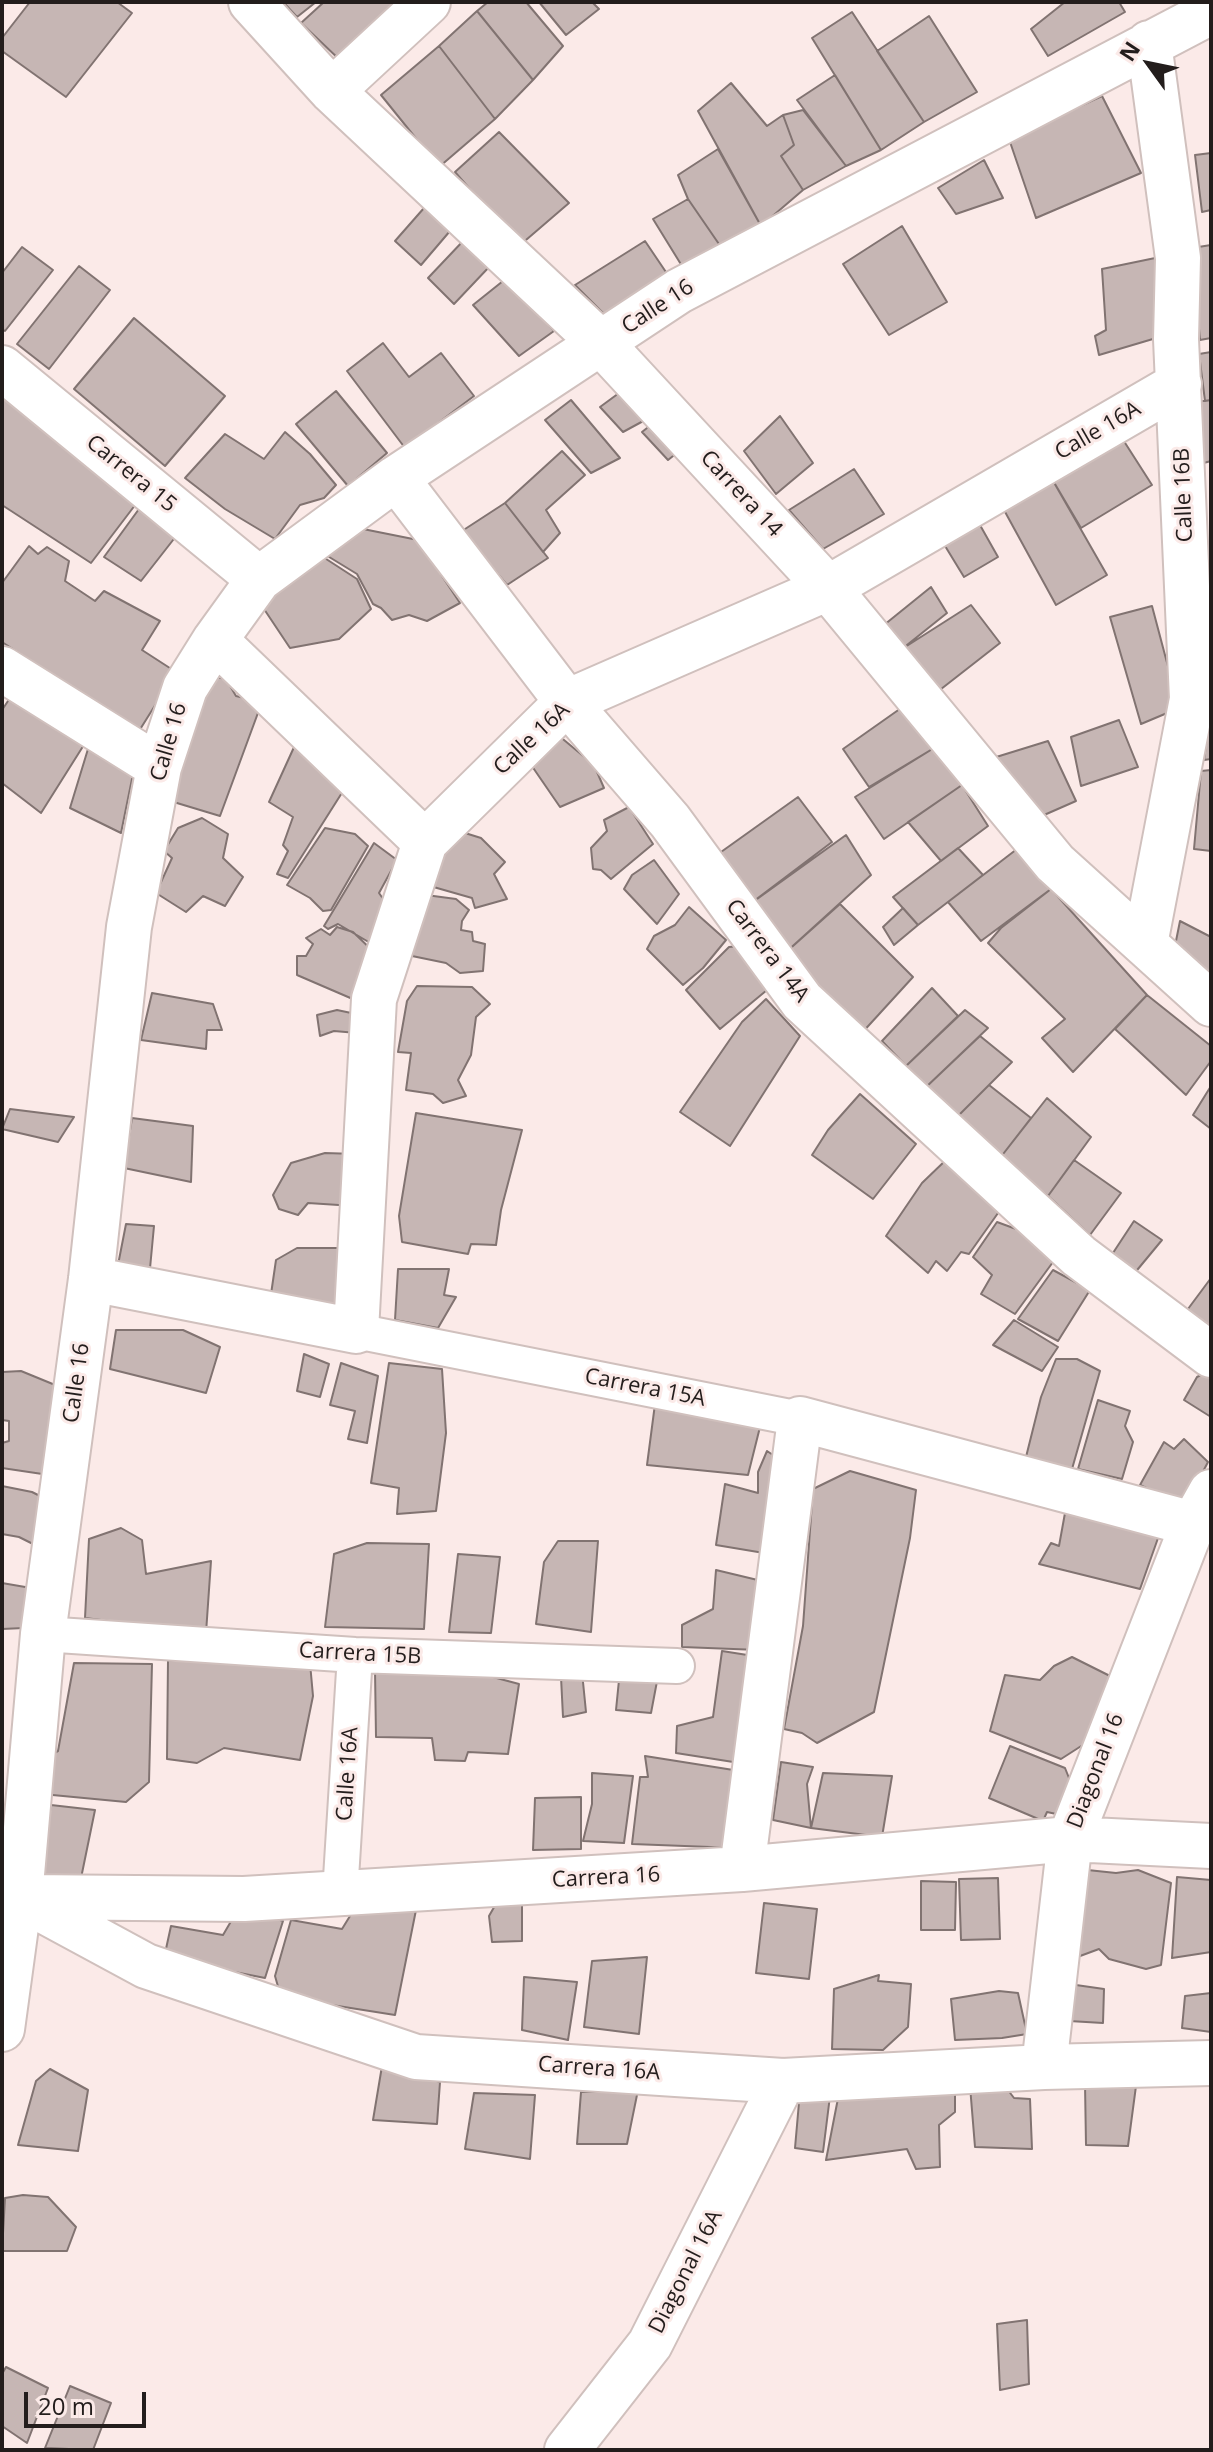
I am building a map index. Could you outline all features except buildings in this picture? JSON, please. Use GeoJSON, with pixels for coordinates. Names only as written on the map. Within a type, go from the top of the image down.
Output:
{"type":"FeatureCollection","features":[{"type":"Feature","properties":{"kind":"street","name":"Carrera 14"},"geometry":{"type":"LineString","coordinates":[[251,2],[332,91],[602,344],[828,588],[1055,863],[1211,1004]]}},
{"type":"Feature","properties":{"kind":"street"},"geometry":{"type":"LineString","coordinates":[[332,91],[428,2]]}},
{"type":"Feature","properties":{"kind":"street","name":"Calle 16"},"geometry":{"type":"LineString","coordinates":[[2,2029],[11,1893],[91,1279],[129,927],[159,767],[185,688],[259,579],[396,478],[679,291],[1211,12]]}},
{"type":"Feature","properties":{"kind":"street","name":"Calle 16B"},"geometry":{"type":"LineString","coordinates":[[1145,944],[1192,699],[1176,339],[1178,258],[1149,43]]}},
{"type":"Feature","properties":{"kind":"street","name":"Carrera 15"},"geometry":{"type":"LineString","coordinates":[[2,368],[259,579]]}},
{"type":"Feature","properties":{"kind":"street","name":"Calle 16A"},"geometry":{"type":"LineString","coordinates":[[356,1331],[374,999],[425,842],[567,702],[828,588],[1179,384]]}},
{"type":"Feature","properties":{"kind":"street","name":"Carrera 14A"},"geometry":{"type":"LineString","coordinates":[[396,478],[567,702],[670,821],[802,1001],[1079,1256],[1211,1355]]}},
{"type":"Feature","properties":{"kind":"street"},"geometry":{"type":"LineString","coordinates":[[215,640],[425,842]]}},
{"type":"Feature","properties":{"kind":"street"},"geometry":{"type":"LineString","coordinates":[[2,669],[159,767]]}},
{"type":"Feature","properties":{"kind":"street","name":"Carrera 15A"},"geometry":{"type":"LineString","coordinates":[[91,1279],[800,1419],[1202,1508]]}},
{"type":"Feature","properties":{"kind":"street"},"geometry":{"type":"LineString","coordinates":[[742,1869],[800,1419]]}},
{"type":"Feature","properties":{"kind":"street","name":"Diagonal 16"},"geometry":{"type":"LineString","coordinates":[[1044,2067],[1070,1839],[1202,1508]]}},
{"type":"Feature","properties":{"kind":"street","name":"Carrera 15B"},"geometry":{"type":"LineString","coordinates":[[43,1634],[355,1655],[677,1666]]}},
{"type":"Feature","properties":{"kind":"street","name":"Calle 16A"},"geometry":{"type":"LineString","coordinates":[[340,1894],[355,1655]]}},
{"type":"Feature","properties":{"kind":"street","name":"Carrera 16"},"geometry":{"type":"LineString","coordinates":[[11,1893],[244,1899],[742,1869],[1070,1839],[1211,1846]]}},
{"type":"Feature","properties":{"kind":"street","name":"Carrera 16A"},"geometry":{"type":"LineString","coordinates":[[11,1893],[146,1966],[416,2057],[783,2081],[1044,2067],[1211,2063]]}},
{"type":"Feature","properties":{"kind":"street","name":"Diagonal 16A"},"geometry":{"type":"LineString","coordinates":[[567,2450],[650,2344],[783,2081]]}}]}
